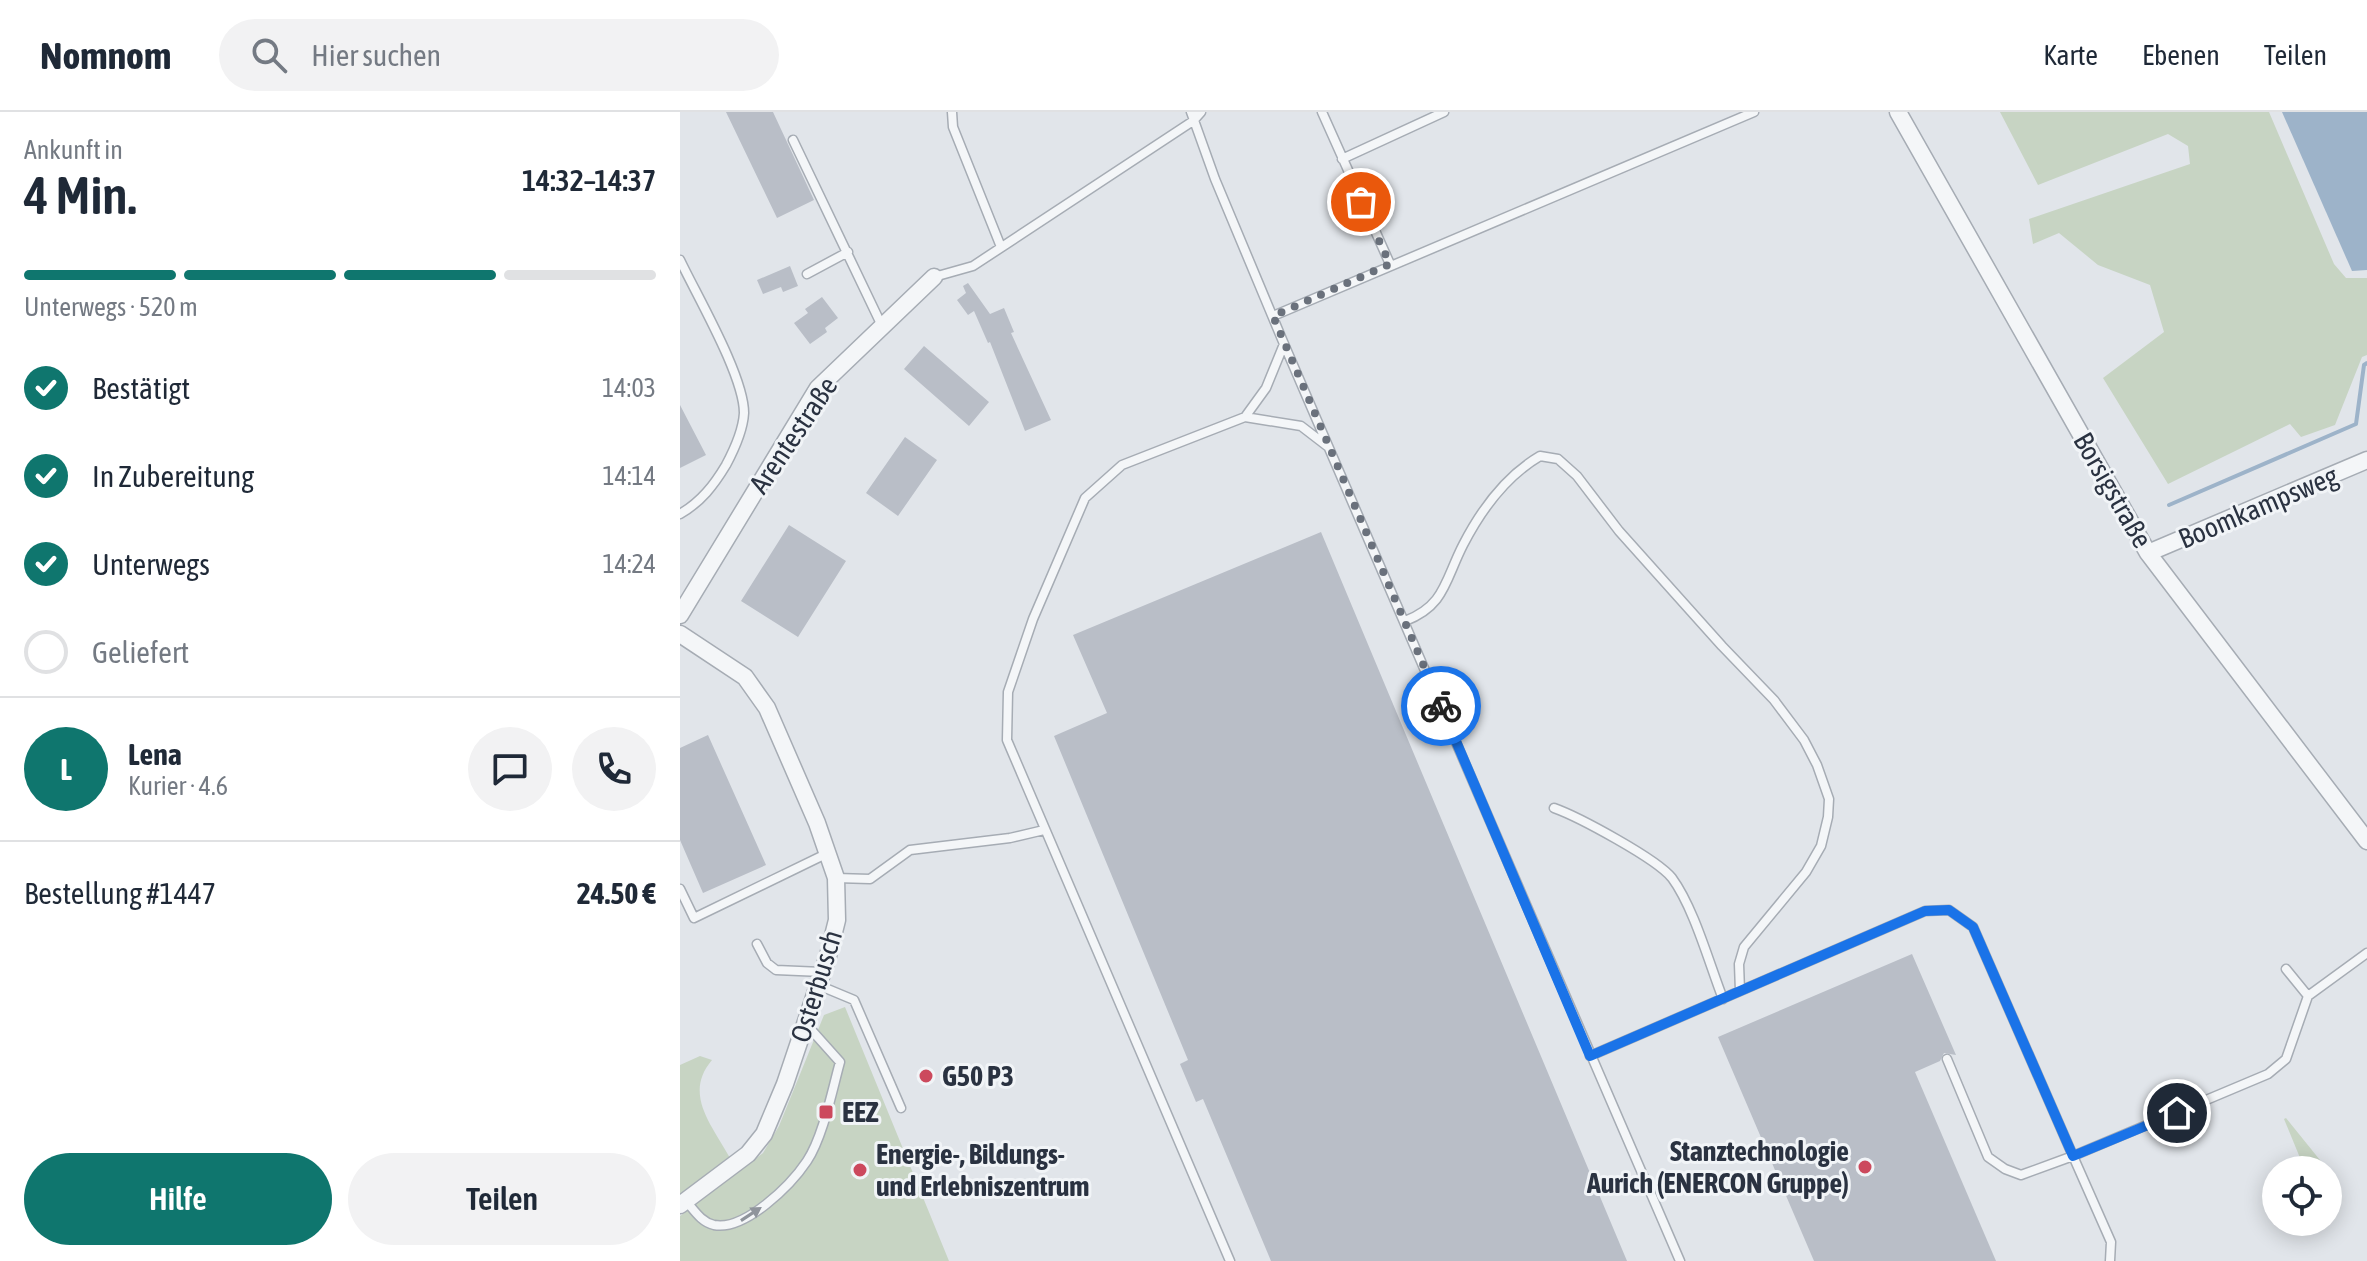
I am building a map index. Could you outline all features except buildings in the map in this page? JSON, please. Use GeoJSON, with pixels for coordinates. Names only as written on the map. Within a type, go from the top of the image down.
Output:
{"type":"FeatureCollection","features":[{"type":"Feature","properties":{"kind":"street","name":"Borsigstraße"},"geometry":{"type":"LineString","coordinates":[[1898,112],[2148,553],[2367,841]]}},
{"type":"Feature","properties":{"kind":"street","name":"Arentestraße"},"geometry":{"type":"LineString","coordinates":[[681,612],[818,388],[934,277]]}},
{"type":"Feature","properties":{"kind":"street","name":"Boomkampsweg"},"geometry":{"type":"LineString","coordinates":[[2148,553],[2367,460]]}},
{"type":"Feature","properties":{"kind":"street","name":"Osterbusch"},"geometry":{"type":"LineString","coordinates":[[680,634],[745,677],[767,708],[828,853],[836,878],[837,920],[806,1023],[764,1134],[748,1154],[683,1202]]}},
{"type":"Feature","properties":{"kind":"lane"},"geometry":{"type":"LineString","coordinates":[[952,112],[953,127],[1001,247]]}},
{"type":"Feature","properties":{"kind":"lane"},"geometry":{"type":"LineString","coordinates":[[934,277],[973,266],[1201,112]]}},
{"type":"Feature","properties":{"kind":"lane"},"geometry":{"type":"LineString","coordinates":[[1322,112],[1390,264]]}},
{"type":"Feature","properties":{"kind":"lane"},"geometry":{"type":"LineString","coordinates":[[1342,159],[1444,112]]}},
{"type":"Feature","properties":{"kind":"lane"},"geometry":{"type":"LineString","coordinates":[[1273,316],[1754,112]]}},
{"type":"Feature","properties":{"kind":"lane"},"geometry":{"type":"LineString","coordinates":[[1192,116],[1284,344],[1680,1261]]}},
{"type":"Feature","properties":{"kind":"lane"},"geometry":{"type":"LineString","coordinates":[[793,140],[882,326]]}},
{"type":"Feature","properties":{"kind":"lane"},"geometry":{"type":"LineString","coordinates":[[807,274],[848,252]]}},
{"type":"Feature","properties":{"kind":"lane"},"geometry":{"type":"LineString","coordinates":[[680,260],[738,380],[744,413],[735,449],[714,485],[680,514]]}},
{"type":"Feature","properties":{"kind":"lane"},"geometry":{"type":"LineString","coordinates":[[1245,417],[1266,388],[1284,344]]}},
{"type":"Feature","properties":{"kind":"lane"},"geometry":{"type":"LineString","coordinates":[[1230,1261],[1007,740],[1008,692],[1033,619],[1085,498],[1122,465],[1245,417],[1301,426],[1331,448]]}},
{"type":"Feature","properties":{"kind":"lane"},"geometry":{"type":"LineString","coordinates":[[1405,621],[1433,606],[1464,543],[1496,494],[1519,469],[1540,456],[1558,459],[1577,476],[1619,531],[1774,700],[1804,740],[1829,799],[1821,846],[1806,872],[1744,947],[1739,964],[1740,991]]}},
{"type":"Feature","properties":{"kind":"lane"},"geometry":{"type":"LineString","coordinates":[[1554,808],[1576,816],[1669,875],[1681,893],[1723,999]]}},
{"type":"Feature","properties":{"kind":"lane"},"geometry":{"type":"LineString","coordinates":[[836,878],[870,879],[910,850],[1010,838],[1044,830]]}},
{"type":"Feature","properties":{"kind":"lane"},"geometry":{"type":"LineString","coordinates":[[680,889],[694,918],[828,853]]}},
{"type":"Feature","properties":{"kind":"lane"},"geometry":{"type":"LineString","coordinates":[[1590,1056],[1925,911],[1949,910],[1973,927],[2111,1242],[2110,1261]]}},
{"type":"Feature","properties":{"kind":"lane"},"geometry":{"type":"LineString","coordinates":[[757,944],[767,963],[776,970],[821,978],[854,1000],[901,1108]]}},
{"type":"Feature","properties":{"kind":"lane"},"geometry":{"type":"LineString","coordinates":[[1947,1059],[1988,1157],[2021,1175],[2268,1074],[2286,1059],[2308,996],[2367,953]]}},
{"type":"Feature","properties":{"kind":"lane"},"geometry":{"type":"LineString","coordinates":[[2286,969],[2308,996]]}},
{"type":"Feature","properties":{"kind":"lane"},"geometry":{"type":"LineString","coordinates":[[683,1202],[699,1217],[715,1225],[742,1221],[773,1199],[807,1161],[826,1112],[840,1062],[806,1023]]}},
{"type":"Feature","properties":{"kind":"green space"},"geometry":{"type":"Polygon","coordinates":[[[2000,112],[2269,112],[2334,264],[2346,278],[2367,278],[2367,355],[2362,357],[2335,425],[2301,437],[2290,424],[2168,484],[2103,378],[2164,332],[2150,285],[2098,265],[2059,233],[2033,244],[2029,219],[2190,164],[2188,146],[2168,134],[2038,185],[2000,112]]]}},
{"type":"Feature","properties":{"kind":"green space"},"geometry":{"type":"Polygon","coordinates":[[[845,1007],[949,1261],[680,1261],[680,1216],[763,1153],[779,1126],[824,1015],[845,1007]]]}},
{"type":"Feature","properties":{"kind":"green space"},"geometry":{"type":"Polygon","coordinates":[[[700,1056],[712,1060],[700,1085],[703,1109],[730,1158],[680,1194],[680,1065],[700,1056]]]}},
{"type":"Feature","properties":{"kind":"green space"},"geometry":{"type":"Polygon","coordinates":[[[2286,1118],[2317,1156],[2299,1156],[2286,1118]]]}},
{"type":"Feature","properties":{"kind":"water"},"geometry":{"type":"Polygon","coordinates":[[[2282,112],[2367,112],[2367,270],[2352,271],[2282,112]]]}},
{"type":"Feature","properties":{"kind":"waterway"},"geometry":{"type":"LineString","coordinates":[[2169,505],[2356,424],[2364,365],[2367,363]]}},
{"type":"Feature","properties":{"kind":"way so far"},"geometry":{"type":"LineString","coordinates":[[1361,202],[1390,264],[1273,316],[1441,706]]}},
{"type":"Feature","properties":{"kind":"place","name":"G50 P3"},"geometry":{"type":"Point","coordinates":[926,1076]}},
{"type":"Feature","properties":{"kind":"place","name":"EEZ"},"geometry":{"type":"Point","coordinates":[826,1112]}},
{"type":"Feature","properties":{"kind":"place","name":"Stanztechnologie Aurich (ENERCON Gruppe)"},"geometry":{"type":"Point","coordinates":[1865,1167]}},
{"type":"Feature","properties":{"kind":"place","name":"Energie-, Bildungs- und Erlebniszentrum"},"geometry":{"type":"Point","coordinates":[860,1170]}},
{"type":"Feature","properties":{"kind":"route"},"geometry":{"type":"LineString","coordinates":[[1441,706],[1590,1056],[1925,911],[1949,910],[1973,927],[2073,1156],[2177,1113]]}}]}
